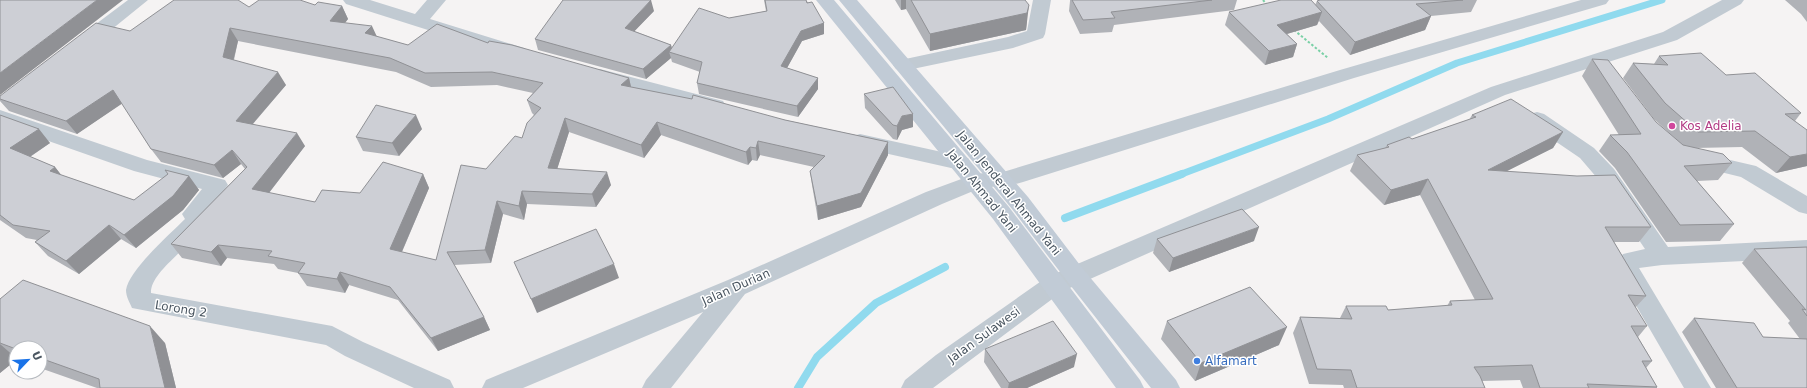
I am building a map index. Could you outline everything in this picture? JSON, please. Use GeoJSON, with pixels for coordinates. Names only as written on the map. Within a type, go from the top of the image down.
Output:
{"type":"FeatureCollection","features":[{"type":"Feature","properties":{"kind":"main road","name":"Jalan Ahmad Yani"},"geometry":{"type":"LineString","coordinates":[[825,0],[975,182],[1011,208],[1057,269],[1131,388]]}},
{"type":"Feature","properties":{"kind":"main road","name":"Jalan Jenderal Ahmad Yani"},"geometry":{"type":"LineString","coordinates":[[848,0],[1000,180],[1011,208]]}},
{"type":"Feature","properties":{"kind":"main road"},"geometry":{"type":"LineString","coordinates":[[1057,269],[1168,388]]}},
{"type":"Feature","properties":{"kind":"street"},"geometry":{"type":"LineString","coordinates":[[69,54],[139,0]]}},
{"type":"Feature","properties":{"kind":"street"},"geometry":{"type":"LineString","coordinates":[[352,0],[538,57]]}},
{"type":"Feature","properties":{"kind":"street"},"geometry":{"type":"LineString","coordinates":[[418,21],[437,0]]}},
{"type":"Feature","properties":{"kind":"street"},"geometry":{"type":"LineString","coordinates":[[904,65],[1013,42],[1036,34],[1042,0]]}},
{"type":"Feature","properties":{"kind":"street","name":"Jalan Durian"},"geometry":{"type":"LineString","coordinates":[[495,388],[737,287],[934,198],[975,182],[1015,177],[1347,74],[1600,0]]}},
{"type":"Feature","properties":{"kind":"street","name":"Jalan Sulawesi"},"geometry":{"type":"LineString","coordinates":[[914,388],[1057,269],[1498,91],[1670,36],[1735,0]]}},
{"type":"Feature","properties":{"kind":"street"},"geometry":{"type":"LineString","coordinates":[[1598,60],[1610,78]]}},
{"type":"Feature","properties":{"kind":"street"},"geometry":{"type":"LineString","coordinates":[[582,70],[737,112]]}},
{"type":"Feature","properties":{"kind":"street"},"geometry":{"type":"LineString","coordinates":[[1498,91],[1587,153],[1606,174],[1662,256]]}},
{"type":"Feature","properties":{"kind":"street","name":"Lorong 2"},"geometry":{"type":"LineString","coordinates":[[2,109],[142,166],[217,185],[193,214],[197,216],[197,221],[159,258],[139,287],[138,294],[141,301],[332,336],[354,349],[441,388]]}},
{"type":"Feature","properties":{"kind":"street"},"geometry":{"type":"LineString","coordinates":[[841,137],[922,153],[960,163]]}},
{"type":"Feature","properties":{"kind":"street"},"geometry":{"type":"LineString","coordinates":[[1678,155],[1748,171],[1807,206]]}},
{"type":"Feature","properties":{"kind":"street"},"geometry":{"type":"LineString","coordinates":[[1698,388],[1628,271],[1627,264],[1631,260],[1662,256],[1807,249]]}},
{"type":"Feature","properties":{"kind":"street"},"geometry":{"type":"LineString","coordinates":[[655,388],[737,287]]}},
{"type":"Feature","properties":{"kind":"path"},"geometry":{"type":"LineString","coordinates":[[1263,0],[1272,10]]}},
{"type":"Feature","properties":{"kind":"path"},"geometry":{"type":"LineString","coordinates":[[1293,29],[1347,74]]}},
{"type":"Feature","properties":{"kind":"building"},"geometry":{"type":"Polygon","coordinates":[[[0,0],[97,0],[0,73],[0,0]]]}},
{"type":"Feature","properties":{"kind":"building"},"geometry":{"type":"Polygon","coordinates":[[[174,0],[238,0],[249,7],[259,0],[300,0],[315,5],[318,2],[342,6],[330,21],[372,26],[365,33],[408,45],[437,24],[488,43],[489,41],[512,45],[629,78],[621,85],[692,99],[693,95],[785,120],[888,142],[861,193],[817,206],[810,171],[825,156],[758,141],[756,148],[750,147],[746,152],[657,122],[641,145],[565,118],[548,168],[607,172],[592,194],[522,191],[519,206],[497,201],[485,250],[447,252],[484,317],[431,338],[390,287],[340,272],[337,279],[298,273],[305,263],[268,256],[272,251],[218,245],[211,252],[171,244],[247,167],[232,150],[214,165],[151,149],[113,90],[66,121],[0,99],[0,96],[96,23],[130,31],[174,0]],[[230,28],[223,57],[278,72],[236,121],[297,133],[252,189],[315,202],[322,190],[360,193],[383,162],[423,174],[390,249],[436,260],[461,165],[486,169],[515,136],[522,138],[527,123],[541,108],[527,100],[543,83],[492,72],[425,73],[390,58],[230,28]]]}},
{"type":"Feature","properties":{"kind":"building"},"geometry":{"type":"Polygon","coordinates":[[[563,0],[651,0],[625,28],[671,45],[643,69],[535,39],[563,0]]]}},
{"type":"Feature","properties":{"kind":"building"},"geometry":{"type":"Polygon","coordinates":[[[765,0],[806,0],[807,3],[812,2],[824,23],[801,31],[781,66],[818,78],[797,106],[697,83],[702,62],[669,52],[699,8],[729,18],[767,11],[765,0]]]}},
{"type":"Feature","properties":{"kind":"building"},"geometry":{"type":"Polygon","coordinates":[[[911,0],[1025,0],[1029,5],[1027,13],[930,34],[911,0]]]}},
{"type":"Feature","properties":{"kind":"building"},"geometry":{"type":"Polygon","coordinates":[[[1072,0],[1212,0],[1111,12],[1115,18],[1083,20],[1072,0]]]}},
{"type":"Feature","properties":{"kind":"building"},"geometry":{"type":"Polygon","coordinates":[[[1281,0],[1311,0],[1322,12],[1277,25],[1297,44],[1269,51],[1229,12],[1281,0]]]}},
{"type":"Feature","properties":{"kind":"building"},"geometry":{"type":"Polygon","coordinates":[[[1463,0],[1416,4],[1431,16],[1355,42],[1317,1],[1463,0]]]}},
{"type":"Feature","properties":{"kind":"building"},"geometry":{"type":"Polygon","coordinates":[[[1701,53],[1726,75],[1755,73],[1801,113],[1785,114],[1807,130],[1807,154],[1790,157],[1755,131],[1698,132],[1665,103],[1633,63],[1668,65],[1659,56],[1701,53]]]}},
{"type":"Feature","properties":{"kind":"building"},"geometry":{"type":"Polygon","coordinates":[[[1592,59],[1608,60],[1656,122],[1683,145],[1723,154],[1732,163],[1684,166],[1734,224],[1680,225],[1627,152],[1610,135],[1641,134],[1592,59]]]}},
{"type":"Feature","properties":{"kind":"building"},"geometry":{"type":"Polygon","coordinates":[[[893,87],[913,114],[902,116],[897,126],[893,125],[864,94],[893,87]]]}},
{"type":"Feature","properties":{"kind":"building"},"geometry":{"type":"Polygon","coordinates":[[[1511,99],[1563,132],[1488,170],[1577,176],[1615,175],[1651,227],[1605,227],[1646,296],[1628,295],[1647,326],[1631,326],[1652,361],[1642,361],[1657,387],[1587,384],[1589,388],[1540,388],[1532,365],[1474,367],[1485,388],[1357,388],[1351,370],[1317,369],[1300,317],[1352,319],[1346,306],[1386,306],[1388,310],[1452,305],[1450,301],[1493,299],[1428,179],[1391,190],[1357,155],[1389,147],[1387,145],[1409,137],[1412,139],[1476,117],[1472,115],[1511,99]]]}},
{"type":"Feature","properties":{"kind":"building"},"geometry":{"type":"Polygon","coordinates":[[[376,105],[416,115],[392,143],[356,137],[376,105]]]}},
{"type":"Feature","properties":{"kind":"building"},"geometry":{"type":"Polygon","coordinates":[[[0,115],[39,129],[10,148],[55,167],[50,171],[134,200],[168,174],[165,170],[189,176],[173,196],[124,235],[109,225],[66,261],[35,242],[50,231],[13,225],[0,215],[0,115]]]}},
{"type":"Feature","properties":{"kind":"building"},"geometry":{"type":"Polygon","coordinates":[[[1242,209],[1259,227],[1173,258],[1157,239],[1242,209]]]}},
{"type":"Feature","properties":{"kind":"building"},"geometry":{"type":"Polygon","coordinates":[[[596,229],[614,264],[531,299],[514,262],[596,229]]]}},
{"type":"Feature","properties":{"kind":"building"},"geometry":{"type":"Polygon","coordinates":[[[1807,247],[1807,316],[1802,309],[1806,310],[1754,249],[1807,247]]]}},
{"type":"Feature","properties":{"kind":"building"},"geometry":{"type":"Polygon","coordinates":[[[23,280],[150,326],[165,388],[100,388],[99,379],[48,361],[48,340],[8,340],[8,346],[0,343],[0,299],[23,280]]]}},
{"type":"Feature","properties":{"kind":"building"},"geometry":{"type":"Polygon","coordinates":[[[1250,287],[1287,327],[1201,363],[1167,321],[1250,287]]]}},
{"type":"Feature","properties":{"kind":"building"},"geometry":{"type":"Polygon","coordinates":[[[1694,318],[1754,323],[1763,337],[1807,339],[1807,388],[1737,388],[1694,318]]]}},
{"type":"Feature","properties":{"kind":"building"},"geometry":{"type":"Polygon","coordinates":[[[1053,321],[1077,354],[1009,383],[985,349],[1053,321]]]}},
{"type":"Feature","properties":{"kind":"waterway"},"geometry":{"type":"LineString","coordinates":[[1179,175],[1328,119],[1457,63],[1662,0]]}},
{"type":"Feature","properties":{"kind":"waterway"},"geometry":{"type":"LineString","coordinates":[[1065,218],[1182,174]]}},
{"type":"Feature","properties":{"kind":"waterway"},"geometry":{"type":"LineString","coordinates":[[798,388],[817,357],[876,303],[945,267]]}},
{"type":"Feature","properties":{"kind":"place","name":"Kos Adelia"},"geometry":{"type":"Point","coordinates":[1672,126]}},
{"type":"Feature","properties":{"kind":"place","name":"Alfamart"},"geometry":{"type":"Point","coordinates":[1197,361]}}]}
